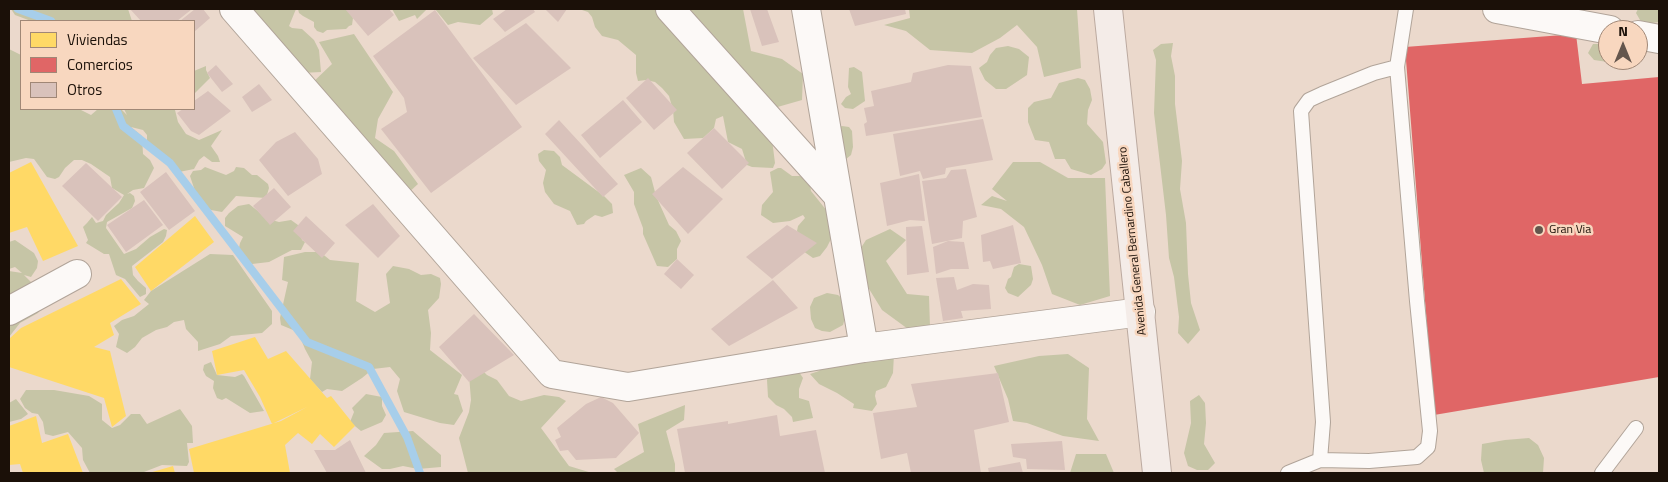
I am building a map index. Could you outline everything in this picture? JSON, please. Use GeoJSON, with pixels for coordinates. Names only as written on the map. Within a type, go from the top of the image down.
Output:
{"type":"FeatureCollection","features":[{"type":"Feature","properties":{"kind":"main road","name":"Avenida General Bernardino Caballero"},"geometry":{"type":"LineString","coordinates":[[1108,9],[1157,473]]}},
{"type":"Feature","properties":{"kind":"street"},"geometry":{"type":"LineString","coordinates":[[234,9],[552,374],[628,387],[864,348],[1141,312]]}},
{"type":"Feature","properties":{"kind":"street"},"geometry":{"type":"LineString","coordinates":[[670,9],[838,196]]}},
{"type":"Feature","properties":{"kind":"street"},"geometry":{"type":"LineString","coordinates":[[806,9],[864,348]]}},
{"type":"Feature","properties":{"kind":"street"},"geometry":{"type":"LineString","coordinates":[[1497,9],[1598,28]]}},
{"type":"Feature","properties":{"kind":"street"},"geometry":{"type":"LineString","coordinates":[[9,311],[77,274]]}},
{"type":"Feature","properties":{"kind":"lane"},"geometry":{"type":"LineString","coordinates":[[1288,473],[1320,460],[1369,462],[1417,457],[1428,447],[1430,431],[1397,67],[1406,9]]}},
{"type":"Feature","properties":{"kind":"lane"},"geometry":{"type":"LineString","coordinates":[[1320,460],[1323,422],[1301,111],[1309,100],[1322,94],[1374,73],[1397,67]]}},
{"type":"Feature","properties":{"kind":"lane"},"geometry":{"type":"LineString","coordinates":[[1602,473],[1636,428]]}},
{"type":"Feature","properties":{"kind":"green space"},"geometry":{"type":"Polygon","coordinates":[[[11,9],[128,9],[132,20],[28,20],[15,15],[11,9]]]}},
{"type":"Feature","properties":{"kind":"green space"},"geometry":{"type":"Polygon","coordinates":[[[242,9],[296,9],[289,26],[302,29],[314,40],[319,50],[321,72],[301,73],[242,9]]]}},
{"type":"Feature","properties":{"kind":"green space"},"geometry":{"type":"Polygon","coordinates":[[[298,9],[350,9],[353,18],[352,25],[346,29],[327,30],[323,33],[317,31],[314,27],[314,22],[299,13],[298,9]]]}},
{"type":"Feature","properties":{"kind":"green space"},"geometry":{"type":"Polygon","coordinates":[[[392,9],[427,9],[417,19],[415,15],[399,21],[392,9]]]}},
{"type":"Feature","properties":{"kind":"green space"},"geometry":{"type":"Polygon","coordinates":[[[435,9],[492,9],[493,14],[480,25],[458,22],[448,25],[435,9]]]}},
{"type":"Feature","properties":{"kind":"green space"},"geometry":{"type":"Polygon","coordinates":[[[579,9],[661,9],[771,132],[775,163],[773,168],[747,165],[742,149],[728,142],[723,116],[716,119],[714,128],[703,138],[684,139],[674,122],[669,96],[655,82],[638,81],[636,55],[618,40],[602,36],[595,27],[592,17],[588,12],[579,9]]]}},
{"type":"Feature","properties":{"kind":"green space"},"geometry":{"type":"Polygon","coordinates":[[[679,9],[743,9],[751,51],[782,59],[803,74],[802,100],[774,108],[679,9]]]}},
{"type":"Feature","properties":{"kind":"green space"},"geometry":{"type":"Polygon","coordinates":[[[909,9],[1077,9],[1081,68],[1044,77],[1037,47],[1017,25],[1000,38],[972,53],[930,50],[906,31],[884,25],[910,18],[909,9]]]}},
{"type":"Feature","properties":{"kind":"green space"},"geometry":{"type":"Polygon","coordinates":[[[1638,9],[1659,9],[1659,22],[1648,24],[1648,20],[1640,20],[1636,13],[1638,9]]]}},
{"type":"Feature","properties":{"kind":"green space"},"geometry":{"type":"Polygon","coordinates":[[[354,34],[393,92],[378,119],[375,138],[394,151],[418,184],[407,194],[310,85],[332,64],[319,42],[354,34]]]}},
{"type":"Feature","properties":{"kind":"green space"},"geometry":{"type":"Polygon","coordinates":[[[1173,43],[1171,56],[1175,76],[1175,104],[1182,161],[1180,189],[1186,223],[1191,303],[1200,330],[1188,344],[1178,333],[1179,317],[1174,277],[1169,258],[1154,113],[1156,60],[1153,50],[1161,44],[1173,43]]]}},
{"type":"Feature","properties":{"kind":"green space"},"geometry":{"type":"Polygon","coordinates":[[[1593,44],[1598,44],[1598,61],[1594,60],[1588,53],[1593,44]]]}},
{"type":"Feature","properties":{"kind":"green space"},"geometry":{"type":"Polygon","coordinates":[[[1008,46],[1019,49],[1029,57],[1027,75],[1006,89],[996,89],[985,80],[979,68],[987,62],[996,48],[1008,46]]]}},
{"type":"Feature","properties":{"kind":"green space"},"geometry":{"type":"Polygon","coordinates":[[[9,49],[20,54],[20,110],[81,110],[91,115],[97,110],[122,110],[127,115],[124,110],[175,110],[178,122],[186,134],[199,140],[222,130],[211,146],[220,162],[212,162],[204,156],[199,160],[194,169],[179,172],[151,148],[147,141],[147,135],[143,130],[131,127],[142,136],[143,154],[150,160],[154,168],[144,188],[133,190],[127,194],[130,193],[134,196],[135,201],[132,208],[107,222],[106,228],[124,254],[136,249],[150,237],[164,229],[167,230],[163,242],[132,266],[133,275],[146,288],[146,294],[140,297],[125,279],[116,275],[109,254],[104,254],[86,243],[88,240],[83,227],[92,217],[96,223],[103,221],[124,195],[112,188],[110,177],[82,160],[74,160],[55,179],[47,177],[34,159],[26,158],[9,162],[9,49]]]}},
{"type":"Feature","properties":{"kind":"green space"},"geometry":{"type":"Polygon","coordinates":[[[206,66],[210,78],[195,93],[195,71],[206,66]]]}},
{"type":"Feature","properties":{"kind":"green space"},"geometry":{"type":"Polygon","coordinates":[[[854,67],[862,72],[865,101],[853,109],[845,108],[841,104],[851,94],[848,87],[849,68],[854,67]]]}},
{"type":"Feature","properties":{"kind":"green space"},"geometry":{"type":"Polygon","coordinates":[[[1078,78],[1085,80],[1090,89],[1092,100],[1088,110],[1087,124],[1103,142],[1106,163],[1102,169],[1091,175],[1071,169],[1065,159],[1055,159],[1049,142],[1035,140],[1028,122],[1028,108],[1034,102],[1051,98],[1059,83],[1078,78]]]}},
{"type":"Feature","properties":{"kind":"green space"},"geometry":{"type":"Polygon","coordinates":[[[842,126],[849,127],[852,131],[853,147],[851,155],[840,164],[833,130],[842,126]]]}},
{"type":"Feature","properties":{"kind":"green space"},"geometry":{"type":"Polygon","coordinates":[[[544,150],[554,151],[560,157],[562,165],[604,196],[612,204],[613,213],[602,217],[595,215],[584,224],[577,225],[570,211],[554,204],[545,192],[543,183],[546,170],[539,161],[538,154],[544,150]]]}},
{"type":"Feature","properties":{"kind":"green space"},"geometry":{"type":"Polygon","coordinates":[[[1013,162],[1040,162],[1068,178],[1105,178],[1110,296],[1080,305],[1052,294],[1042,265],[1024,227],[1001,209],[981,205],[992,196],[1007,201],[992,189],[1013,162]]]}},
{"type":"Feature","properties":{"kind":"green space"},"geometry":{"type":"Polygon","coordinates":[[[205,167],[226,175],[234,171],[236,167],[244,168],[268,184],[269,188],[266,198],[236,196],[222,212],[211,210],[199,203],[190,176],[193,171],[201,170],[205,167]]]}},
{"type":"Feature","properties":{"kind":"green space"},"geometry":{"type":"Polygon","coordinates":[[[641,168],[651,177],[656,196],[669,225],[676,231],[681,241],[677,249],[677,259],[668,267],[657,266],[643,234],[643,228],[634,204],[634,192],[624,175],[641,168]]]}},
{"type":"Feature","properties":{"kind":"green space"},"geometry":{"type":"Polygon","coordinates":[[[778,168],[792,176],[800,176],[810,184],[811,191],[827,211],[836,229],[820,256],[813,258],[803,251],[797,231],[798,226],[805,218],[803,215],[790,221],[773,223],[761,215],[762,205],[773,192],[770,172],[778,168]]]}},
{"type":"Feature","properties":{"kind":"green space"},"geometry":{"type":"Polygon","coordinates":[[[249,204],[268,219],[279,222],[291,220],[298,225],[302,240],[305,242],[301,250],[292,250],[269,262],[252,264],[245,258],[239,248],[243,237],[225,226],[225,218],[238,206],[249,204]]]}},
{"type":"Feature","properties":{"kind":"green space"},"geometry":{"type":"Polygon","coordinates":[[[890,229],[906,240],[886,261],[907,294],[929,296],[930,327],[908,329],[882,310],[866,284],[855,257],[866,240],[890,229]]]}},
{"type":"Feature","properties":{"kind":"green space"},"geometry":{"type":"Polygon","coordinates":[[[15,240],[34,253],[38,261],[37,268],[31,277],[24,275],[31,282],[42,307],[38,313],[20,323],[9,337],[9,271],[22,273],[15,267],[9,269],[9,242],[15,240]]]}},
{"type":"Feature","properties":{"kind":"green space"},"geometry":{"type":"Polygon","coordinates":[[[305,252],[320,252],[330,260],[359,263],[356,301],[375,312],[390,303],[386,274],[393,266],[409,269],[421,275],[431,274],[440,278],[439,298],[428,310],[431,333],[430,350],[462,375],[454,394],[458,395],[463,411],[454,425],[440,423],[404,412],[397,391],[400,379],[390,367],[373,369],[342,391],[327,389],[322,392],[310,379],[312,362],[298,332],[281,325],[280,318],[288,282],[282,280],[284,257],[305,252]]]}},
{"type":"Feature","properties":{"kind":"green space"},"geometry":{"type":"Polygon","coordinates":[[[210,254],[233,255],[272,311],[272,324],[262,333],[231,336],[220,344],[198,351],[198,342],[186,329],[184,320],[174,322],[142,338],[127,353],[116,347],[119,334],[114,326],[122,320],[134,316],[149,304],[144,300],[151,291],[210,254]]]}},
{"type":"Feature","properties":{"kind":"green space"},"geometry":{"type":"Polygon","coordinates":[[[1019,264],[1031,266],[1033,279],[1031,285],[1018,297],[1008,293],[1005,288],[1014,267],[1019,264]]]}},
{"type":"Feature","properties":{"kind":"green space"},"geometry":{"type":"Polygon","coordinates":[[[827,293],[838,295],[845,301],[847,310],[843,325],[830,332],[815,328],[811,319],[810,307],[814,298],[827,293]]]}},
{"type":"Feature","properties":{"kind":"green space"},"geometry":{"type":"Polygon","coordinates":[[[894,354],[893,373],[886,387],[876,391],[877,404],[872,411],[853,408],[854,404],[819,384],[810,374],[819,371],[824,365],[894,354]]]}},
{"type":"Feature","properties":{"kind":"green space"},"geometry":{"type":"Polygon","coordinates":[[[1068,354],[1089,368],[1087,419],[1099,441],[1063,436],[1027,423],[1013,421],[1008,399],[994,366],[1039,356],[1068,354]]]}},
{"type":"Feature","properties":{"kind":"green space"},"geometry":{"type":"Polygon","coordinates":[[[211,362],[217,375],[235,377],[242,374],[264,411],[250,413],[226,398],[222,400],[217,398],[213,388],[214,381],[206,376],[203,370],[204,365],[211,362]]]}},
{"type":"Feature","properties":{"kind":"green space"},"geometry":{"type":"Polygon","coordinates":[[[480,368],[487,375],[497,380],[509,396],[521,401],[544,395],[559,397],[566,401],[541,428],[569,466],[592,473],[468,473],[459,438],[469,412],[471,400],[469,375],[480,368]]]}},
{"type":"Feature","properties":{"kind":"green space"},"geometry":{"type":"Polygon","coordinates":[[[797,369],[803,378],[799,389],[799,398],[809,401],[813,418],[793,422],[792,417],[784,409],[776,405],[768,397],[767,380],[770,373],[797,369]]]}},
{"type":"Feature","properties":{"kind":"green space"},"geometry":{"type":"Polygon","coordinates":[[[26,390],[54,390],[89,396],[102,404],[102,420],[112,428],[120,425],[131,414],[140,414],[147,424],[180,409],[192,426],[193,443],[187,443],[189,462],[187,466],[162,465],[144,472],[90,473],[83,460],[82,448],[68,432],[53,436],[45,434],[43,422],[38,414],[32,413],[25,408],[20,399],[26,390]]]}},
{"type":"Feature","properties":{"kind":"green space"},"geometry":{"type":"Polygon","coordinates":[[[366,394],[382,397],[382,406],[386,415],[382,422],[361,431],[350,422],[354,412],[352,408],[366,394]]]}},
{"type":"Feature","properties":{"kind":"green space"},"geometry":{"type":"Polygon","coordinates":[[[1199,395],[1205,403],[1204,444],[1215,463],[1208,470],[1197,470],[1188,466],[1184,453],[1191,423],[1190,401],[1199,395]]]}},
{"type":"Feature","properties":{"kind":"green space"},"geometry":{"type":"Polygon","coordinates":[[[16,399],[28,414],[21,419],[9,422],[9,403],[16,399]]]}},
{"type":"Feature","properties":{"kind":"green space"},"geometry":{"type":"Polygon","coordinates":[[[685,405],[684,420],[666,431],[675,464],[675,473],[618,473],[614,469],[644,452],[638,424],[685,405]]]}},
{"type":"Feature","properties":{"kind":"green space"},"geometry":{"type":"Polygon","coordinates":[[[413,431],[441,455],[441,467],[418,469],[403,466],[382,469],[364,456],[376,445],[384,433],[413,431]]]}},
{"type":"Feature","properties":{"kind":"green space"},"geometry":{"type":"Polygon","coordinates":[[[1529,438],[1538,445],[1544,458],[1543,473],[1484,473],[1481,460],[1482,444],[1529,438]]]}},
{"type":"Feature","properties":{"kind":"green space"},"geometry":{"type":"Polygon","coordinates":[[[1076,454],[1106,454],[1114,473],[1070,473],[1076,454]]]}},
{"type":"Feature","properties":{"kind":"building: Viviendas"},"geometry":{"type":"Polygon","coordinates":[[[31,162],[78,246],[43,261],[27,227],[9,233],[9,173],[31,162]]]}},
{"type":"Feature","properties":{"kind":"building: Viviendas"},"geometry":{"type":"Polygon","coordinates":[[[195,216],[214,242],[151,291],[135,267],[195,216]]]}},
{"type":"Feature","properties":{"kind":"building: Viviendas"},"geometry":{"type":"Polygon","coordinates":[[[121,279],[141,304],[110,323],[114,335],[94,347],[110,351],[126,416],[112,427],[104,398],[9,367],[9,339],[21,328],[121,279]]]}},
{"type":"Feature","properties":{"kind":"building: Viviendas"},"geometry":{"type":"Polygon","coordinates":[[[255,337],[268,359],[286,351],[327,398],[331,396],[355,426],[334,447],[320,434],[312,444],[298,433],[285,445],[290,473],[194,473],[189,449],[272,424],[260,397],[244,370],[217,375],[212,351],[255,337]],[[307,407],[273,423],[281,421],[307,407]]]}},
{"type":"Feature","properties":{"kind":"building: Viviendas"},"geometry":{"type":"Polygon","coordinates":[[[36,416],[42,443],[68,434],[83,473],[23,473],[20,464],[9,465],[9,426],[36,416]]]}},
{"type":"Feature","properties":{"kind":"building: Viviendas"},"geometry":{"type":"Polygon","coordinates":[[[173,466],[175,473],[149,473],[173,466]]]}},
{"type":"Feature","properties":{"kind":"building: Comercios","name":"Gran Via"},"geometry":{"type":"Polygon","coordinates":[[[1576,34],[1582,84],[1659,77],[1659,377],[1434,415],[1405,47],[1576,34]]]}},
{"type":"Feature","properties":{"kind":"building: Otros"},"geometry":{"type":"Polygon","coordinates":[[[130,9],[192,9],[178,20],[140,20],[130,9]]]}},
{"type":"Feature","properties":{"kind":"building: Otros"},"geometry":{"type":"Polygon","coordinates":[[[195,9],[203,9],[210,18],[195,31],[195,20],[181,20],[195,9]]]}},
{"type":"Feature","properties":{"kind":"building: Otros"},"geometry":{"type":"Polygon","coordinates":[[[345,9],[389,9],[394,15],[368,36],[345,9]]]}},
{"type":"Feature","properties":{"kind":"building: Otros"},"geometry":{"type":"Polygon","coordinates":[[[507,9],[533,9],[535,12],[505,32],[493,19],[507,9]]]}},
{"type":"Feature","properties":{"kind":"building: Otros"},"geometry":{"type":"Polygon","coordinates":[[[545,9],[567,9],[558,22],[545,9]]]}},
{"type":"Feature","properties":{"kind":"building: Otros"},"geometry":{"type":"Polygon","coordinates":[[[750,9],[767,9],[779,42],[762,46],[750,9]]]}},
{"type":"Feature","properties":{"kind":"building: Otros"},"geometry":{"type":"Polygon","coordinates":[[[849,9],[905,9],[906,14],[855,26],[849,9]]]}},
{"type":"Feature","properties":{"kind":"building: Otros"},"geometry":{"type":"Polygon","coordinates":[[[435,10],[522,127],[431,193],[381,129],[407,112],[404,98],[373,56],[435,10]]]}},
{"type":"Feature","properties":{"kind":"building: Otros"},"geometry":{"type":"Polygon","coordinates":[[[526,23],[571,68],[516,105],[473,58],[526,23]]]}},
{"type":"Feature","properties":{"kind":"building: Otros"},"geometry":{"type":"Polygon","coordinates":[[[216,65],[233,84],[222,92],[207,73],[216,65]]]}},
{"type":"Feature","properties":{"kind":"building: Otros"},"geometry":{"type":"Polygon","coordinates":[[[948,65],[971,66],[982,117],[866,136],[864,124],[867,122],[864,108],[874,106],[871,91],[911,82],[913,73],[948,65]]]}},
{"type":"Feature","properties":{"kind":"building: Otros"},"geometry":{"type":"Polygon","coordinates":[[[648,78],[677,110],[654,130],[626,98],[648,78]]]}},
{"type":"Feature","properties":{"kind":"building: Otros"},"geometry":{"type":"Polygon","coordinates":[[[259,84],[272,100],[252,112],[242,97],[259,84]]]}},
{"type":"Feature","properties":{"kind":"building: Otros"},"geometry":{"type":"Polygon","coordinates":[[[208,91],[231,111],[199,135],[191,131],[177,113],[182,110],[195,110],[195,100],[208,91]]]}},
{"type":"Feature","properties":{"kind":"building: Otros"},"geometry":{"type":"Polygon","coordinates":[[[623,100],[642,122],[600,158],[581,135],[623,100]]]}},
{"type":"Feature","properties":{"kind":"building: Otros"},"geometry":{"type":"Polygon","coordinates":[[[983,119],[993,160],[946,168],[945,174],[923,179],[920,171],[900,176],[893,134],[983,119]]]}},
{"type":"Feature","properties":{"kind":"building: Otros"},"geometry":{"type":"Polygon","coordinates":[[[559,120],[618,184],[603,197],[545,134],[559,120]]]}},
{"type":"Feature","properties":{"kind":"building: Otros"},"geometry":{"type":"Polygon","coordinates":[[[714,128],[749,163],[722,189],[687,153],[714,128]]]}},
{"type":"Feature","properties":{"kind":"building: Otros"},"geometry":{"type":"Polygon","coordinates":[[[295,132],[318,159],[322,174],[288,196],[259,160],[276,142],[295,132]]]}},
{"type":"Feature","properties":{"kind":"building: Otros"},"geometry":{"type":"Polygon","coordinates":[[[86,163],[122,197],[98,221],[62,186],[86,163]]]}},
{"type":"Feature","properties":{"kind":"building: Otros"},"geometry":{"type":"Polygon","coordinates":[[[683,167],[723,199],[688,234],[652,194],[683,167]]]}},
{"type":"Feature","properties":{"kind":"building: Otros"},"geometry":{"type":"Polygon","coordinates":[[[966,169],[977,217],[963,221],[962,238],[932,244],[922,181],[946,178],[951,170],[966,169]]]}},
{"type":"Feature","properties":{"kind":"building: Otros"},"geometry":{"type":"Polygon","coordinates":[[[166,172],[195,211],[169,230],[140,192],[166,172]]]}},
{"type":"Feature","properties":{"kind":"building: Otros"},"geometry":{"type":"Polygon","coordinates":[[[919,174],[925,221],[910,220],[887,226],[880,183],[919,174]]]}},
{"type":"Feature","properties":{"kind":"building: Otros"},"geometry":{"type":"Polygon","coordinates":[[[274,188],[291,207],[270,225],[253,206],[274,188]]]}},
{"type":"Feature","properties":{"kind":"building: Otros"},"geometry":{"type":"Polygon","coordinates":[[[144,200],[163,225],[126,252],[107,225],[144,200]]]}},
{"type":"Feature","properties":{"kind":"building: Otros"},"geometry":{"type":"Polygon","coordinates":[[[373,204],[400,236],[378,258],[345,225],[373,204]]]}},
{"type":"Feature","properties":{"kind":"building: Otros"},"geometry":{"type":"Polygon","coordinates":[[[306,216],[335,243],[322,258],[293,231],[306,216]]]}},
{"type":"Feature","properties":{"kind":"building: Otros"},"geometry":{"type":"Polygon","coordinates":[[[787,225],[817,243],[772,279],[746,257],[787,225]]]}},
{"type":"Feature","properties":{"kind":"building: Otros"},"geometry":{"type":"Polygon","coordinates":[[[1013,225],[1021,263],[993,269],[990,261],[983,262],[981,235],[1013,225]]]}},
{"type":"Feature","properties":{"kind":"building: Otros"},"geometry":{"type":"Polygon","coordinates":[[[922,226],[929,272],[907,275],[906,227],[922,226]]]}},
{"type":"Feature","properties":{"kind":"building: Otros"},"geometry":{"type":"Polygon","coordinates":[[[948,241],[964,242],[969,269],[951,269],[936,274],[933,247],[948,241]]]}},
{"type":"Feature","properties":{"kind":"building: Otros"},"geometry":{"type":"Polygon","coordinates":[[[677,259],[694,275],[681,289],[664,274],[677,259]]]}},
{"type":"Feature","properties":{"kind":"building: Otros"},"geometry":{"type":"Polygon","coordinates":[[[954,277],[957,290],[973,284],[989,285],[991,309],[961,311],[963,318],[943,321],[936,278],[954,277]]]}},
{"type":"Feature","properties":{"kind":"building: Otros"},"geometry":{"type":"Polygon","coordinates":[[[773,280],[798,308],[729,346],[711,329],[773,280]]]}},
{"type":"Feature","properties":{"kind":"building: Otros"},"geometry":{"type":"Polygon","coordinates":[[[474,314],[514,355],[469,382],[439,347],[474,314]]]}},
{"type":"Feature","properties":{"kind":"building: Otros"},"geometry":{"type":"Polygon","coordinates":[[[998,373],[1009,422],[974,430],[981,473],[911,473],[907,453],[881,459],[873,413],[917,407],[911,384],[998,373]]]}},
{"type":"Feature","properties":{"kind":"building: Otros"},"geometry":{"type":"Polygon","coordinates":[[[601,397],[613,403],[639,433],[616,458],[576,460],[568,450],[560,451],[555,440],[561,437],[557,428],[586,404],[601,397]]]}},
{"type":"Feature","properties":{"kind":"building: Otros"},"geometry":{"type":"Polygon","coordinates":[[[777,415],[780,436],[816,430],[825,473],[685,473],[677,429],[728,421],[728,424],[777,415]]]}},
{"type":"Feature","properties":{"kind":"building: Otros"},"geometry":{"type":"Polygon","coordinates":[[[350,440],[366,473],[327,473],[314,450],[335,450],[350,440]]]}},
{"type":"Feature","properties":{"kind":"building: Otros"},"geometry":{"type":"Polygon","coordinates":[[[1062,441],[1065,470],[1027,469],[1026,459],[1013,457],[1011,444],[1062,441]]]}},
{"type":"Feature","properties":{"kind":"building: Otros"},"geometry":{"type":"Polygon","coordinates":[[[1020,462],[1023,473],[989,473],[988,468],[1020,462]]]}},
{"type":"Feature","properties":{"kind":"waterway"},"geometry":{"type":"LineString","coordinates":[[18,9],[48,20]]}},
{"type":"Feature","properties":{"kind":"waterway"},"geometry":{"type":"LineString","coordinates":[[116,110],[123,126],[170,163],[307,342],[369,367],[407,437],[420,473]]}},
{"type":"Feature","properties":{"kind":"place","name":"Gran Via"},"geometry":{"type":"Point","coordinates":[1539,230]}}]}
